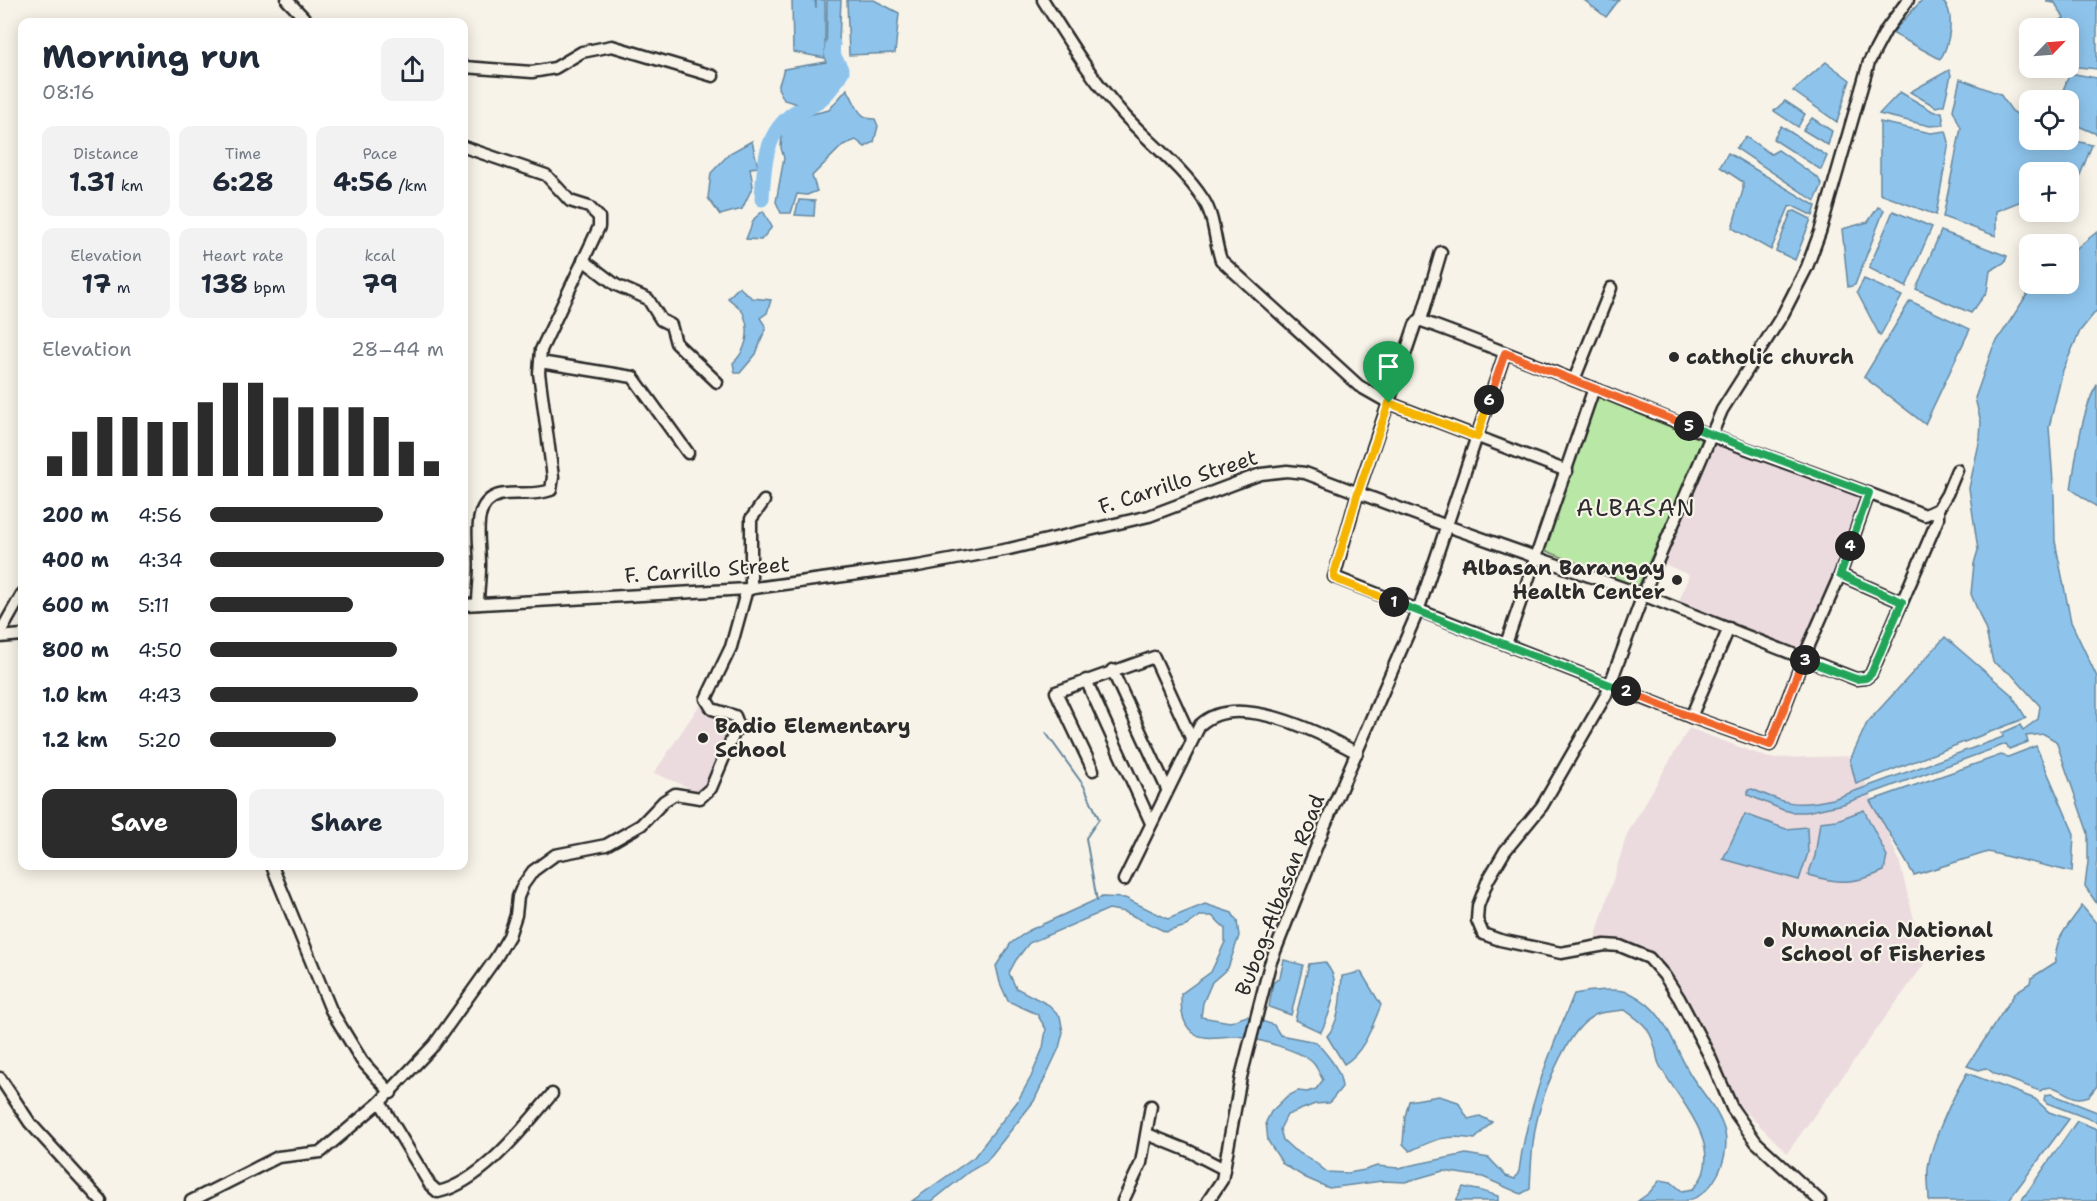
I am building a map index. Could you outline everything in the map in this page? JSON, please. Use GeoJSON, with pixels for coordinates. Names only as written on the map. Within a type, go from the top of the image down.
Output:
{"type":"FeatureCollection","features":[{"type":"Feature","properties":{"kind":"street"},"geometry":{"type":"LineString","coordinates":[[288,0],[304,18]]}},
{"type":"Feature","properties":{"kind":"street"},"geometry":{"type":"LineString","coordinates":[[1043,0],[1076,54],[1124,114],[1203,199],[1211,216],[1216,247],[1221,260],[1347,377],[1389,403],[1567,471]]}},
{"type":"Feature","properties":{"kind":"street"},"geometry":{"type":"LineString","coordinates":[[1820,1201],[1756,1142],[1732,1108],[1709,1055],[1678,998],[1664,975],[1649,958],[1620,946],[1605,945],[1561,952],[1484,934],[1477,920],[1478,906],[1488,880],[1505,851],[1542,806],[1606,695],[1643,595],[1722,410],[1783,314],[1807,267],[1820,232],[1869,62],[1886,30],[1908,0]]}},
{"type":"Feature","properties":{"kind":"street"},"geometry":{"type":"LineString","coordinates":[[468,67],[532,72],[555,68],[582,52],[612,46],[713,76]]}},
{"type":"Feature","properties":{"kind":"street"},"geometry":{"type":"LineString","coordinates":[[468,148],[546,175],[570,201],[589,207],[599,217],[599,227],[541,350],[539,373],[552,477],[551,490],[538,494],[499,495],[484,505],[478,521],[480,565],[478,604]]}},
{"type":"Feature","properties":{"kind":"street"},"geometry":{"type":"LineString","coordinates":[[1441,252],[1421,320],[1418,320],[1415,325],[1358,492],[1334,577],[1691,717],[1770,745],[1803,659],[1840,575],[1869,493]]}},
{"type":"Feature","properties":{"kind":"street"},"geometry":{"type":"LineString","coordinates":[[583,260],[616,285],[648,299],[661,320],[670,325],[676,343],[717,382]]}},
{"type":"Feature","properties":{"kind":"street"},"geometry":{"type":"LineString","coordinates":[[1574,380],[1611,288]]}},
{"type":"Feature","properties":{"kind":"street"},"geometry":{"type":"LineString","coordinates":[[1421,320],[1711,435],[1925,515],[1938,509]]}},
{"type":"Feature","properties":{"kind":"street","name":"Bubog-Albasan Road"},"geometry":{"type":"LineString","coordinates":[[1208,1201],[1222,1180],[1241,1077],[1270,964],[1325,825],[1418,611],[1505,353]]}},
{"type":"Feature","properties":{"kind":"street"},"geometry":{"type":"LineString","coordinates":[[540,362],[633,377],[688,453]]}},
{"type":"Feature","properties":{"kind":"street"},"geometry":{"type":"LineString","coordinates":[[1506,644],[1594,388]]}},
{"type":"Feature","properties":{"kind":"street"},"geometry":{"type":"LineString","coordinates":[[1840,575],[1902,602],[1938,519],[1938,509],[1957,470]]}},
{"type":"Feature","properties":{"kind":"street","name":"F. Carrillo Street"},"geometry":{"type":"LineString","coordinates":[[468,605],[749,589],[907,568],[1009,549],[1149,516],[1231,484],[1267,473],[1287,471],[1305,473],[1643,595],[1856,679],[1866,678],[1871,674],[1902,602]]}},
{"type":"Feature","properties":{"kind":"street"},"geometry":{"type":"LineString","coordinates":[[191,1201],[278,1157],[321,1152],[391,1093],[434,1045],[496,958],[509,936],[516,915],[518,897],[532,871],[555,855],[606,845],[641,825],[664,801],[675,794],[700,798],[711,788],[738,724],[735,716],[712,709],[706,699],[731,647],[749,589],[751,519],[764,501]]}},
{"type":"Feature","properties":{"kind":"street"},"geometry":{"type":"LineString","coordinates":[[18,601],[0,635],[18,635]]}},
{"type":"Feature","properties":{"kind":"street"},"geometry":{"type":"LineString","coordinates":[[1691,717],[1729,628]]}},
{"type":"Feature","properties":{"kind":"street"},"geometry":{"type":"LineString","coordinates":[[1093,770],[1056,692],[1112,670],[1154,657],[1192,740]]}},
{"type":"Feature","properties":{"kind":"street"},"geometry":{"type":"LineString","coordinates":[[1112,670],[1167,789]]}},
{"type":"Feature","properties":{"kind":"street"},"geometry":{"type":"LineString","coordinates":[[1086,680],[1151,824]]}},
{"type":"Feature","properties":{"kind":"street"},"geometry":{"type":"LineString","coordinates":[[1124,880],[1167,789],[1200,725],[1205,720],[1239,711],[1258,714],[1303,725],[1357,753]]}},
{"type":"Feature","properties":{"kind":"street"},"geometry":{"type":"LineString","coordinates":[[275,870],[331,1010],[362,1061],[391,1093]]}},
{"type":"Feature","properties":{"kind":"street"},"geometry":{"type":"LineString","coordinates":[[0,1078],[30,1123],[101,1201]]}},
{"type":"Feature","properties":{"kind":"street"},"geometry":{"type":"LineString","coordinates":[[380,1102],[430,1185],[438,1192],[450,1189],[495,1159],[552,1094]]}},
{"type":"Feature","properties":{"kind":"street"},"geometry":{"type":"LineString","coordinates":[[1123,1201],[1141,1163],[1151,1106]]}},
{"type":"Feature","properties":{"kind":"street"},"geometry":{"type":"LineString","coordinates":[[1147,1134],[1189,1151],[1224,1169]]}},
{"type":"Feature","properties":{"kind":"shaded area"},"geometry":{"type":"Polygon","coordinates":[[[1717,442],[1864,497],[1801,652],[1678,604],[1689,575],[1664,564],[1717,442]]]}},
{"type":"Feature","properties":{"kind":"shaded area","name":"Badio Elementary School"},"geometry":{"type":"Polygon","coordinates":[[[699,706],[734,727],[724,750],[699,792],[654,773],[699,706]]]}},
{"type":"Feature","properties":{"kind":"shaded area","name":"Numancia National School of Fisheries"},"geometry":{"type":"Polygon","coordinates":[[[1689,728],[1769,758],[1854,756],[1899,860],[1925,963],[1787,1153],[1738,1104],[1673,979],[1642,946],[1595,939],[1627,834],[1689,728]]]}},
{"type":"Feature","properties":{"kind":"green space"},"geometry":{"type":"Polygon","coordinates":[[[1597,395],[1704,438],[1638,587],[1544,550],[1597,395]]]}},
{"type":"Feature","properties":{"kind":"water"},"geometry":{"type":"Polygon","coordinates":[[[792,0],[815,0],[816,8],[816,0],[825,0],[825,58],[793,52],[792,0]]]}},
{"type":"Feature","properties":{"kind":"water"},"geometry":{"type":"Polygon","coordinates":[[[827,0],[841,0],[838,62],[831,80],[807,107],[784,100],[778,88],[784,69],[826,62],[827,0]]]}},
{"type":"Feature","properties":{"kind":"water"},"geometry":{"type":"Polygon","coordinates":[[[847,0],[874,0],[899,13],[895,53],[849,55],[847,0]]]}},
{"type":"Feature","properties":{"kind":"water"},"geometry":{"type":"Polygon","coordinates":[[[1584,0],[1619,0],[1606,17],[1584,0]]]}},
{"type":"Feature","properties":{"kind":"water"},"geometry":{"type":"Polygon","coordinates":[[[1922,0],[1941,1],[1949,12],[1950,29],[1940,59],[1892,33],[1922,0]]]}},
{"type":"Feature","properties":{"kind":"water"},"geometry":{"type":"Polygon","coordinates":[[[2047,0],[2097,0],[2097,69],[2079,67],[2079,18],[2064,18],[2055,3],[2047,2],[2047,0]]]}},
{"type":"Feature","properties":{"kind":"water"},"geometry":{"type":"Polygon","coordinates":[[[1826,62],[1850,80],[1837,122],[1793,91],[1826,62]]]}},
{"type":"Feature","properties":{"kind":"water"},"geometry":{"type":"Polygon","coordinates":[[[1949,70],[1951,75],[1944,105],[1936,107],[1910,92],[1949,70]]]}},
{"type":"Feature","properties":{"kind":"water"},"geometry":{"type":"Polygon","coordinates":[[[2079,75],[2097,78],[2097,134],[2079,126],[2079,90],[2063,90],[2068,78],[2079,78],[2079,75]]]}},
{"type":"Feature","properties":{"kind":"water"},"geometry":{"type":"Polygon","coordinates":[[[1960,79],[2000,94],[2012,111],[2019,116],[2019,150],[2079,150],[2079,142],[2092,145],[2079,178],[2079,162],[2019,162],[2019,202],[1996,211],[1996,236],[1943,217],[1961,128],[1953,110],[1960,79]]]}},
{"type":"Feature","properties":{"kind":"water"},"geometry":{"type":"Polygon","coordinates":[[[847,89],[861,113],[875,119],[878,126],[874,142],[865,147],[856,140],[843,145],[812,176],[817,191],[807,195],[797,194],[791,213],[781,213],[776,202],[784,158],[781,148],[782,132],[795,118],[829,110],[847,89]]]}},
{"type":"Feature","properties":{"kind":"water"},"geometry":{"type":"Polygon","coordinates":[[[1900,92],[1934,112],[1942,112],[1944,125],[1930,126],[1879,114],[1900,92]]]}},
{"type":"Feature","properties":{"kind":"water"},"geometry":{"type":"Polygon","coordinates":[[[1785,101],[1805,114],[1798,127],[1774,111],[1785,101]]]}},
{"type":"Feature","properties":{"kind":"water"},"geometry":{"type":"Polygon","coordinates":[[[1812,118],[1832,131],[1828,145],[1803,130],[1812,118]]]}},
{"type":"Feature","properties":{"kind":"water"},"geometry":{"type":"Polygon","coordinates":[[[1880,122],[1931,133],[1946,131],[1949,142],[1936,215],[1880,194],[1880,122]]]}},
{"type":"Feature","properties":{"kind":"water"},"geometry":{"type":"Polygon","coordinates":[[[1781,126],[1827,156],[1821,170],[1773,139],[1781,126]]]}},
{"type":"Feature","properties":{"kind":"water"},"geometry":{"type":"Polygon","coordinates":[[[1746,137],[1771,154],[1778,150],[1818,178],[1822,185],[1815,201],[1736,148],[1746,137]]]}},
{"type":"Feature","properties":{"kind":"water"},"geometry":{"type":"Polygon","coordinates":[[[752,141],[758,167],[750,168],[753,186],[742,209],[720,215],[708,198],[711,173],[730,153],[752,141]]]}},
{"type":"Feature","properties":{"kind":"water"},"geometry":{"type":"Polygon","coordinates":[[[1728,153],[1816,206],[1813,216],[1793,206],[1789,207],[1771,250],[1732,228],[1743,190],[1743,182],[1720,167],[1728,153]]]}},
{"type":"Feature","properties":{"kind":"water"},"geometry":{"type":"Polygon","coordinates":[[[799,200],[815,201],[814,216],[795,215],[799,200]]]}},
{"type":"Feature","properties":{"kind":"water"},"geometry":{"type":"Polygon","coordinates":[[[1878,207],[1884,210],[1855,285],[1848,287],[1842,229],[1868,222],[1878,207]]]}},
{"type":"Feature","properties":{"kind":"water"},"geometry":{"type":"Polygon","coordinates":[[[763,211],[772,227],[761,240],[746,239],[754,219],[763,211]]]}},
{"type":"Feature","properties":{"kind":"water"},"geometry":{"type":"Polygon","coordinates":[[[1795,211],[1811,219],[1795,260],[1776,251],[1791,212],[1795,211]]]}},
{"type":"Feature","properties":{"kind":"water"},"geometry":{"type":"Polygon","coordinates":[[[1893,211],[1932,227],[1906,287],[1869,268],[1893,211]]]}},
{"type":"Feature","properties":{"kind":"water"},"geometry":{"type":"Polygon","coordinates":[[[1941,231],[2007,256],[2005,262],[1990,271],[1987,292],[1971,313],[1916,289],[1941,231]]]}},
{"type":"Feature","properties":{"kind":"water"},"geometry":{"type":"Polygon","coordinates":[[[2097,232],[2097,310],[2080,331],[2063,370],[2049,427],[2055,541],[2071,622],[2097,677],[2097,904],[2085,886],[2088,833],[2056,741],[2044,734],[2026,736],[2028,742],[2009,749],[2006,744],[1843,804],[1806,812],[1783,810],[1748,795],[1748,790],[1752,789],[1791,803],[1810,803],[1833,799],[2003,737],[2002,733],[2020,725],[2023,730],[2038,719],[2040,706],[2012,675],[1993,662],[1986,631],[1971,594],[1978,550],[1969,488],[1980,439],[1981,422],[1975,398],[1993,347],[2027,294],[2079,294],[2079,246],[2097,232]]]}},
{"type":"Feature","properties":{"kind":"water"},"geometry":{"type":"Polygon","coordinates":[[[1864,279],[1902,296],[1880,336],[1857,292],[1864,279]]]}},
{"type":"Feature","properties":{"kind":"water"},"geometry":{"type":"Polygon","coordinates":[[[739,287],[752,298],[771,300],[767,313],[760,318],[766,327],[756,354],[740,373],[735,373],[733,363],[744,347],[747,328],[743,312],[728,298],[739,287]]]}},
{"type":"Feature","properties":{"kind":"water"},"geometry":{"type":"Polygon","coordinates":[[[1910,301],[1970,329],[1925,424],[1864,377],[1910,301]]]}},
{"type":"Feature","properties":{"kind":"water"},"geometry":{"type":"Polygon","coordinates":[[[2097,385],[2097,507],[2071,489],[2083,421],[2097,385]]]}},
{"type":"Feature","properties":{"kind":"water"},"geometry":{"type":"Polygon","coordinates":[[[1945,637],[2012,695],[2026,718],[1856,784],[1850,760],[1867,723],[1945,637]]]}},
{"type":"Feature","properties":{"kind":"water"},"geometry":{"type":"Polygon","coordinates":[[[2036,746],[2074,834],[2072,872],[1988,852],[1914,875],[1870,801],[2001,755],[2008,757],[2036,746]]]}},
{"type":"Feature","properties":{"kind":"water"},"geometry":{"type":"Polygon","coordinates":[[[1864,810],[1887,856],[1884,871],[1847,881],[1808,875],[1815,856],[1820,822],[1837,820],[1864,810]]]}},
{"type":"Feature","properties":{"kind":"water"},"geometry":{"type":"Polygon","coordinates":[[[1745,814],[1786,829],[1807,827],[1808,853],[1799,880],[1723,859],[1745,814]]]}},
{"type":"Feature","properties":{"kind":"water"},"geometry":{"type":"Polygon","coordinates":[[[1102,897],[1125,898],[1168,919],[1205,904],[1232,913],[1237,921],[1239,936],[1228,968],[1212,982],[1203,1003],[1201,1017],[1230,1022],[1247,1016],[1274,1025],[1280,1035],[1316,1042],[1325,1052],[1336,1068],[1342,1087],[1329,1103],[1315,1104],[1287,1115],[1280,1129],[1283,1140],[1327,1172],[1348,1173],[1377,1166],[1398,1168],[1466,1154],[1489,1158],[1506,1176],[1515,1179],[1519,1171],[1540,1081],[1574,994],[1604,990],[1632,994],[1644,1001],[1661,1019],[1690,1074],[1715,1109],[1723,1125],[1726,1143],[1722,1165],[1711,1185],[1694,1198],[1684,1201],[1638,1201],[1649,1193],[1660,1180],[1671,1182],[1682,1191],[1693,1189],[1703,1174],[1706,1160],[1700,1131],[1660,1066],[1649,1032],[1625,1010],[1600,1013],[1587,1021],[1568,1044],[1552,1074],[1536,1125],[1530,1189],[1521,1194],[1483,1177],[1443,1171],[1405,1182],[1382,1181],[1329,1188],[1283,1164],[1268,1141],[1266,1122],[1271,1112],[1286,1097],[1298,1091],[1307,1092],[1316,1089],[1323,1080],[1314,1064],[1300,1054],[1255,1039],[1237,1036],[1202,1037],[1188,1028],[1184,1019],[1181,994],[1211,972],[1225,942],[1225,928],[1212,916],[1200,916],[1186,926],[1166,932],[1125,912],[1109,909],[1029,943],[1016,960],[1009,973],[1016,988],[1049,1005],[1060,1016],[1063,1032],[1059,1048],[1034,1101],[986,1162],[970,1171],[932,1201],[912,1201],[974,1157],[1017,1102],[1043,1048],[1046,1029],[1037,1014],[1008,1001],[996,966],[1011,943],[1030,930],[1102,897]]]}},
{"type":"Feature","properties":{"kind":"water"},"geometry":{"type":"Polygon","coordinates":[[[2082,906],[2097,924],[2097,1086],[2089,1096],[2079,1098],[2051,1087],[2040,1091],[1995,1074],[1986,1068],[1979,1070],[1967,1066],[2016,992],[2030,983],[2031,978],[2056,962],[2060,939],[2082,906]]]}},
{"type":"Feature","properties":{"kind":"water"},"geometry":{"type":"Polygon","coordinates":[[[1284,960],[1303,965],[1291,1015],[1269,1007],[1273,983],[1280,977],[1284,960]]]}},
{"type":"Feature","properties":{"kind":"water"},"geometry":{"type":"Polygon","coordinates":[[[1325,962],[1333,975],[1334,988],[1329,1012],[1321,1032],[1295,1020],[1309,964],[1325,962]]]}},
{"type":"Feature","properties":{"kind":"water"},"geometry":{"type":"Polygon","coordinates":[[[1361,972],[1381,1005],[1362,1046],[1344,1064],[1327,1036],[1337,1016],[1342,976],[1361,972]]]}},
{"type":"Feature","properties":{"kind":"water"},"geometry":{"type":"Polygon","coordinates":[[[1967,1073],[2035,1099],[2049,1112],[2069,1119],[2008,1201],[1929,1201],[1928,1168],[1933,1146],[1949,1107],[1967,1073]]]}},
{"type":"Feature","properties":{"kind":"water"},"geometry":{"type":"Polygon","coordinates":[[[2051,1094],[2097,1112],[2097,1122],[2047,1103],[2044,1100],[2045,1095],[2051,1094]]]}},
{"type":"Feature","properties":{"kind":"water"},"geometry":{"type":"Polygon","coordinates":[[[1439,1096],[1458,1102],[1468,1119],[1480,1116],[1492,1122],[1475,1139],[1457,1137],[1441,1139],[1410,1151],[1403,1144],[1409,1101],[1439,1096]]]}},
{"type":"Feature","properties":{"kind":"water"},"geometry":{"type":"Polygon","coordinates":[[[2077,1121],[2097,1129],[2097,1201],[2021,1201],[2077,1121]]]}},
{"type":"Feature","properties":{"kind":"water"},"geometry":{"type":"Polygon","coordinates":[[[1463,1187],[1498,1196],[1498,1201],[1456,1201],[1463,1187]]]}},
{"type":"Feature","properties":{"kind":"waterway"},"geometry":{"type":"LineString","coordinates":[[762,199],[765,163],[771,140],[777,130],[795,112],[808,108],[824,97],[842,71],[832,53],[833,44]]}},
{"type":"Feature","properties":{"kind":"waterway"},"geometry":{"type":"LineString","coordinates":[[1046,733],[1084,786],[1099,819],[1086,838],[1097,901]]}},
{"type":"Feature","properties":{"kind":"place","name":"catholic church"},"geometry":{"type":"Point","coordinates":[1674,357]}},
{"type":"Feature","properties":{"kind":"place","name":"Albasan Barangay Health Center"},"geometry":{"type":"Point","coordinates":[1677,580]}},
{"type":"Feature","properties":{"kind":"place","name":"Badio Elementary School"},"geometry":{"type":"Point","coordinates":[703,738]}},
{"type":"Feature","properties":{"kind":"place","name":"Numancia National School of Fisheries"},"geometry":{"type":"Point","coordinates":[1769,942]}},
{"type":"Feature","properties":{"kind":"district","name":"ALBASAN"},"geometry":{"type":"Point","coordinates":[1636,508]}},
{"type":"Feature","properties":{"kind":"route"},"geometry":{"type":"LineString","coordinates":[[1505,353],[1711,435],[1869,493],[1840,575],[1902,602],[1871,674],[1861,680],[1856,679],[1803,659],[1770,745],[1691,717],[1336,579],[1334,574],[1358,492],[1389,403],[1477,437],[1505,353]]}}]}
